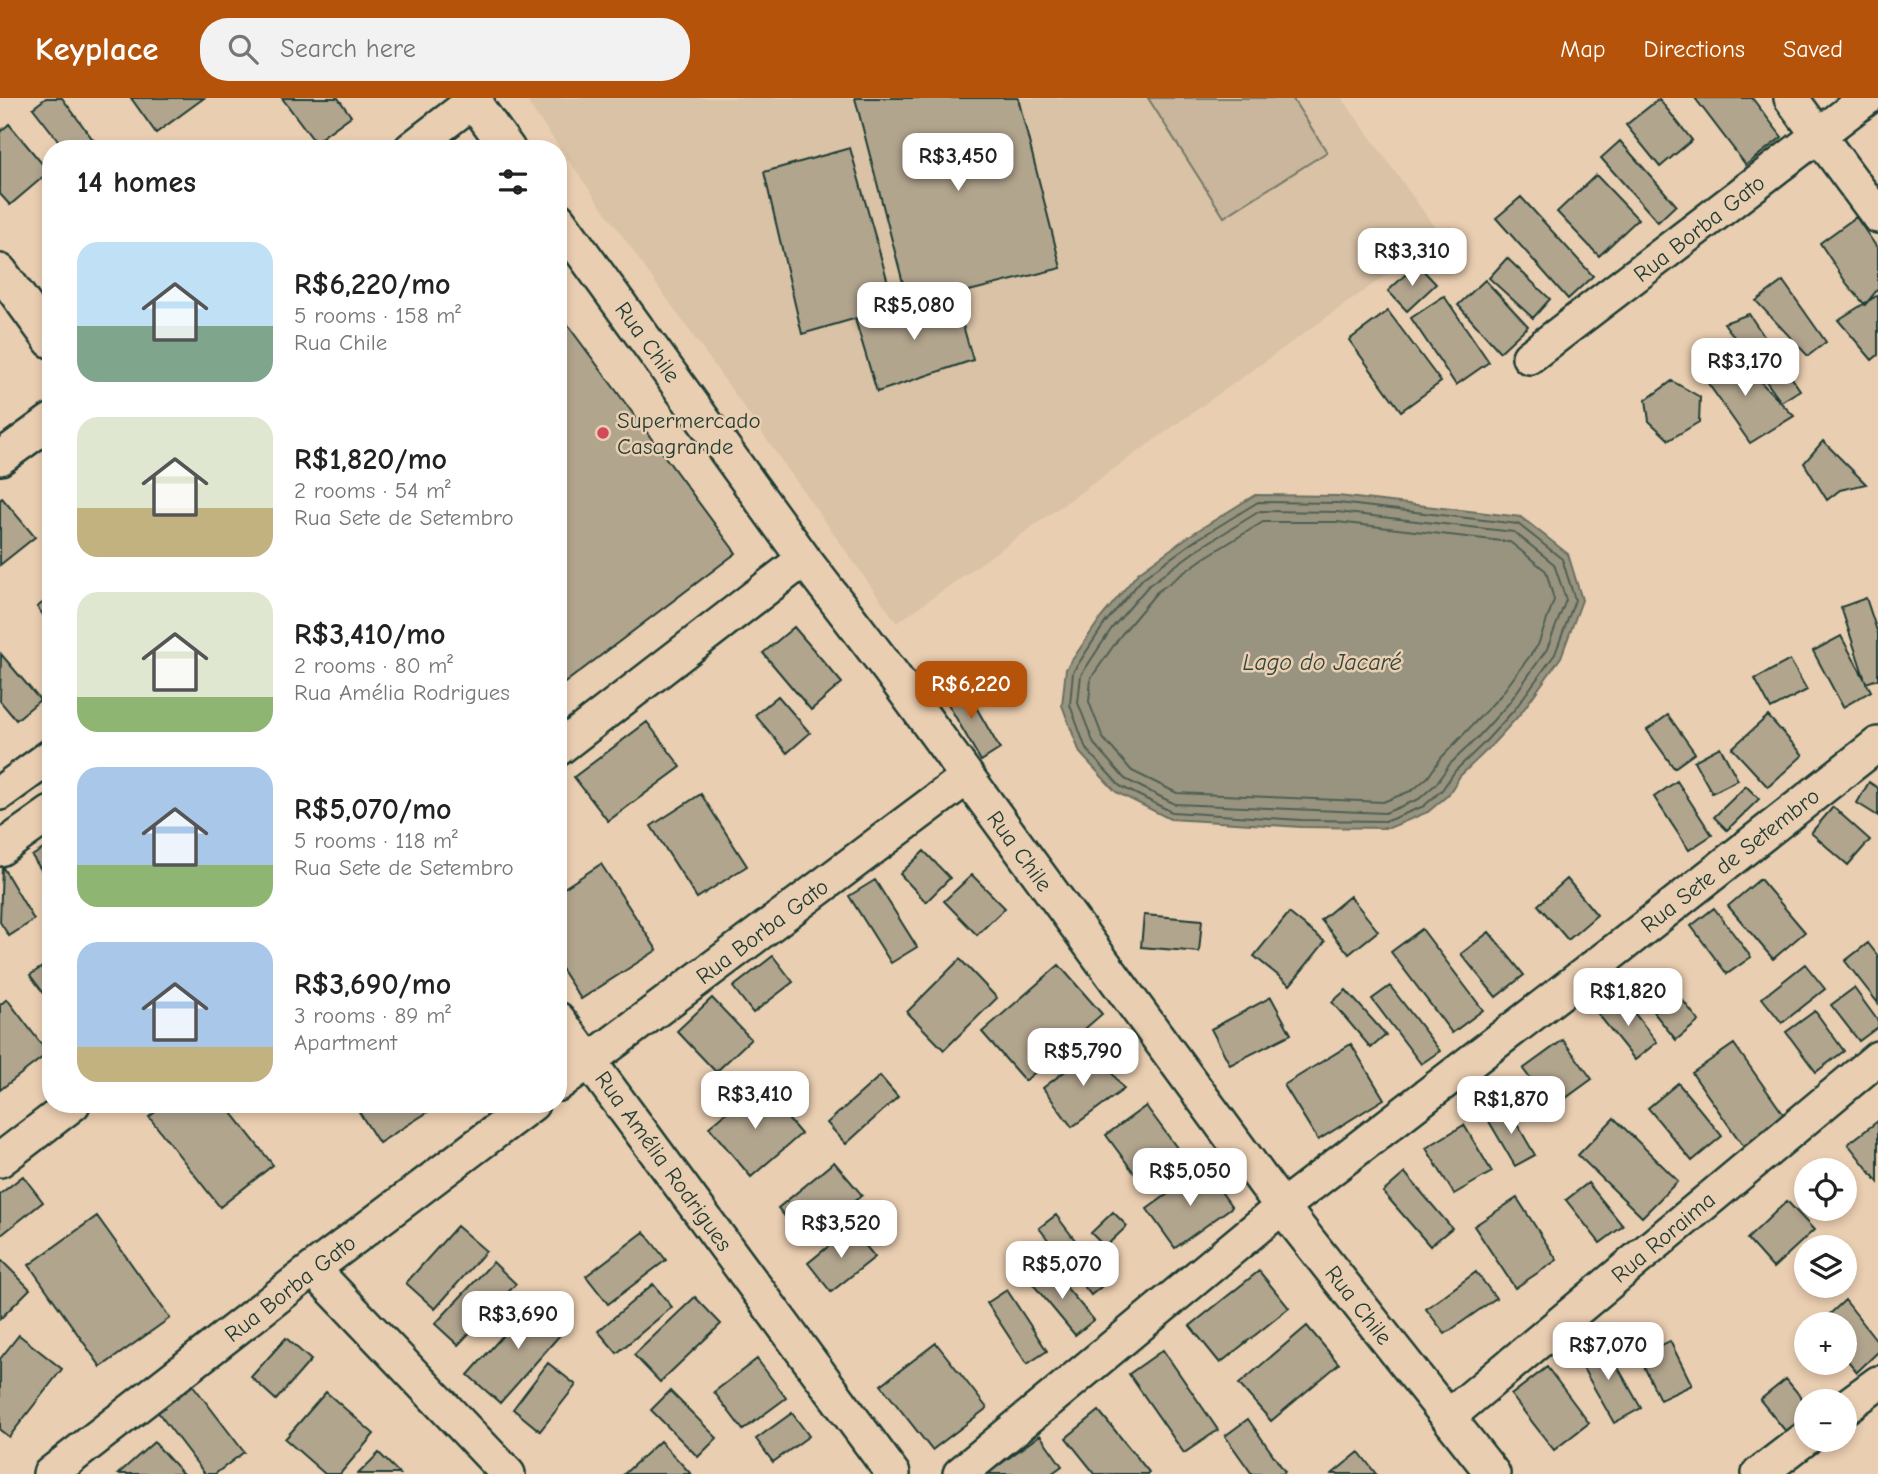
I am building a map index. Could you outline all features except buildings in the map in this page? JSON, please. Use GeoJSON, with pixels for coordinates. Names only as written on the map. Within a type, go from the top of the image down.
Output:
{"type":"FeatureCollection","features":[{"type":"Feature","properties":{"kind":"street"},"geometry":{"type":"LineString","coordinates":[[1791,98],[1878,216]]}},
{"type":"Feature","properties":{"kind":"street","name":"Rua Borba Gato"},"geometry":{"type":"LineString","coordinates":[[1529,357],[1867,98]]}},
{"type":"Feature","properties":{"kind":"street"},"geometry":{"type":"LineString","coordinates":[[423,140],[475,100],[502,140]]}},
{"type":"Feature","properties":{"kind":"street","name":"Rua Chile"},"geometry":{"type":"LineString","coordinates":[[567,231],[804,559],[890,671],[1282,1207],[1493,1474]]}},
{"type":"Feature","properties":{"kind":"street"},"geometry":{"type":"LineString","coordinates":[[0,271],[42,329]]}},
{"type":"Feature","properties":{"kind":"street"},"geometry":{"type":"LineString","coordinates":[[0,458],[42,428]]}},
{"type":"Feature","properties":{"kind":"street"},"geometry":{"type":"LineString","coordinates":[[567,742],[804,559]]}},
{"type":"Feature","properties":{"kind":"street","name":"Rua Sete de Setembro"},"geometry":{"type":"LineString","coordinates":[[960,1474],[1282,1207],[1636,935],[1878,744]]}},
{"type":"Feature","properties":{"kind":"street"},"geometry":{"type":"LineString","coordinates":[[0,793],[42,763]]}},
{"type":"Feature","properties":{"kind":"street","name":"Rua Borba Gato"},"geometry":{"type":"LineString","coordinates":[[567,1077],[966,778]]}},
{"type":"Feature","properties":{"kind":"street"},"geometry":{"type":"LineString","coordinates":[[0,849],[42,819]]}},
{"type":"Feature","properties":{"kind":"street","name":"Rua Amélia Rodrigues"},"geometry":{"type":"LineString","coordinates":[[567,1031],[893,1474]]}},
{"type":"Feature","properties":{"kind":"street","name":"Rua Roraima"},"geometry":{"type":"LineString","coordinates":[[1448,1417],[1878,1058]]}},
{"type":"Feature","properties":{"kind":"street"},"geometry":{"type":"LineString","coordinates":[[0,1160],[61,1113]]}},
{"type":"Feature","properties":{"kind":"street","name":"Rua Borba Gato"},"geometry":{"type":"LineString","coordinates":[[50,1474],[313,1269],[520,1113]]}},
{"type":"Feature","properties":{"kind":"street"},"geometry":{"type":"LineString","coordinates":[[313,1269],[508,1474]]}},
{"type":"Feature","properties":{"kind":"street"},"geometry":{"type":"LineString","coordinates":[[1857,1398],[1878,1383]]}},
{"type":"Feature","properties":{"kind":"street"},"geometry":{"type":"LineString","coordinates":[[1759,1474],[1794,1447]]}},
{"type":"Feature","properties":{"kind":"shaded area"},"geometry":{"type":"Polygon","coordinates":[[[535,98],[1342,98],[1441,236],[897,623],[567,158],[567,140],[554,140],[528,103],[535,98]]]}},
{"type":"Feature","properties":{"kind":"shaded area"},"geometry":{"type":"Polygon","coordinates":[[[1148,98],[1292,98],[1327,152],[1224,217],[1148,98]]]}},
{"type":"Feature","properties":{"kind":"water","name":"Lago do Jacaré"},"geometry":{"type":"Polygon","coordinates":[[[1255,495],[1338,496],[1521,517],[1568,554],[1582,600],[1561,657],[1521,713],[1460,776],[1448,795],[1428,812],[1389,828],[1301,827],[1170,819],[1116,792],[1080,753],[1062,705],[1066,669],[1100,619],[1138,573],[1189,536],[1255,495]]]}},
{"type":"Feature","properties":{"kind":"place","name":"Supermercado Casagrande"},"geometry":{"type":"Point","coordinates":[603,433]}}]}
